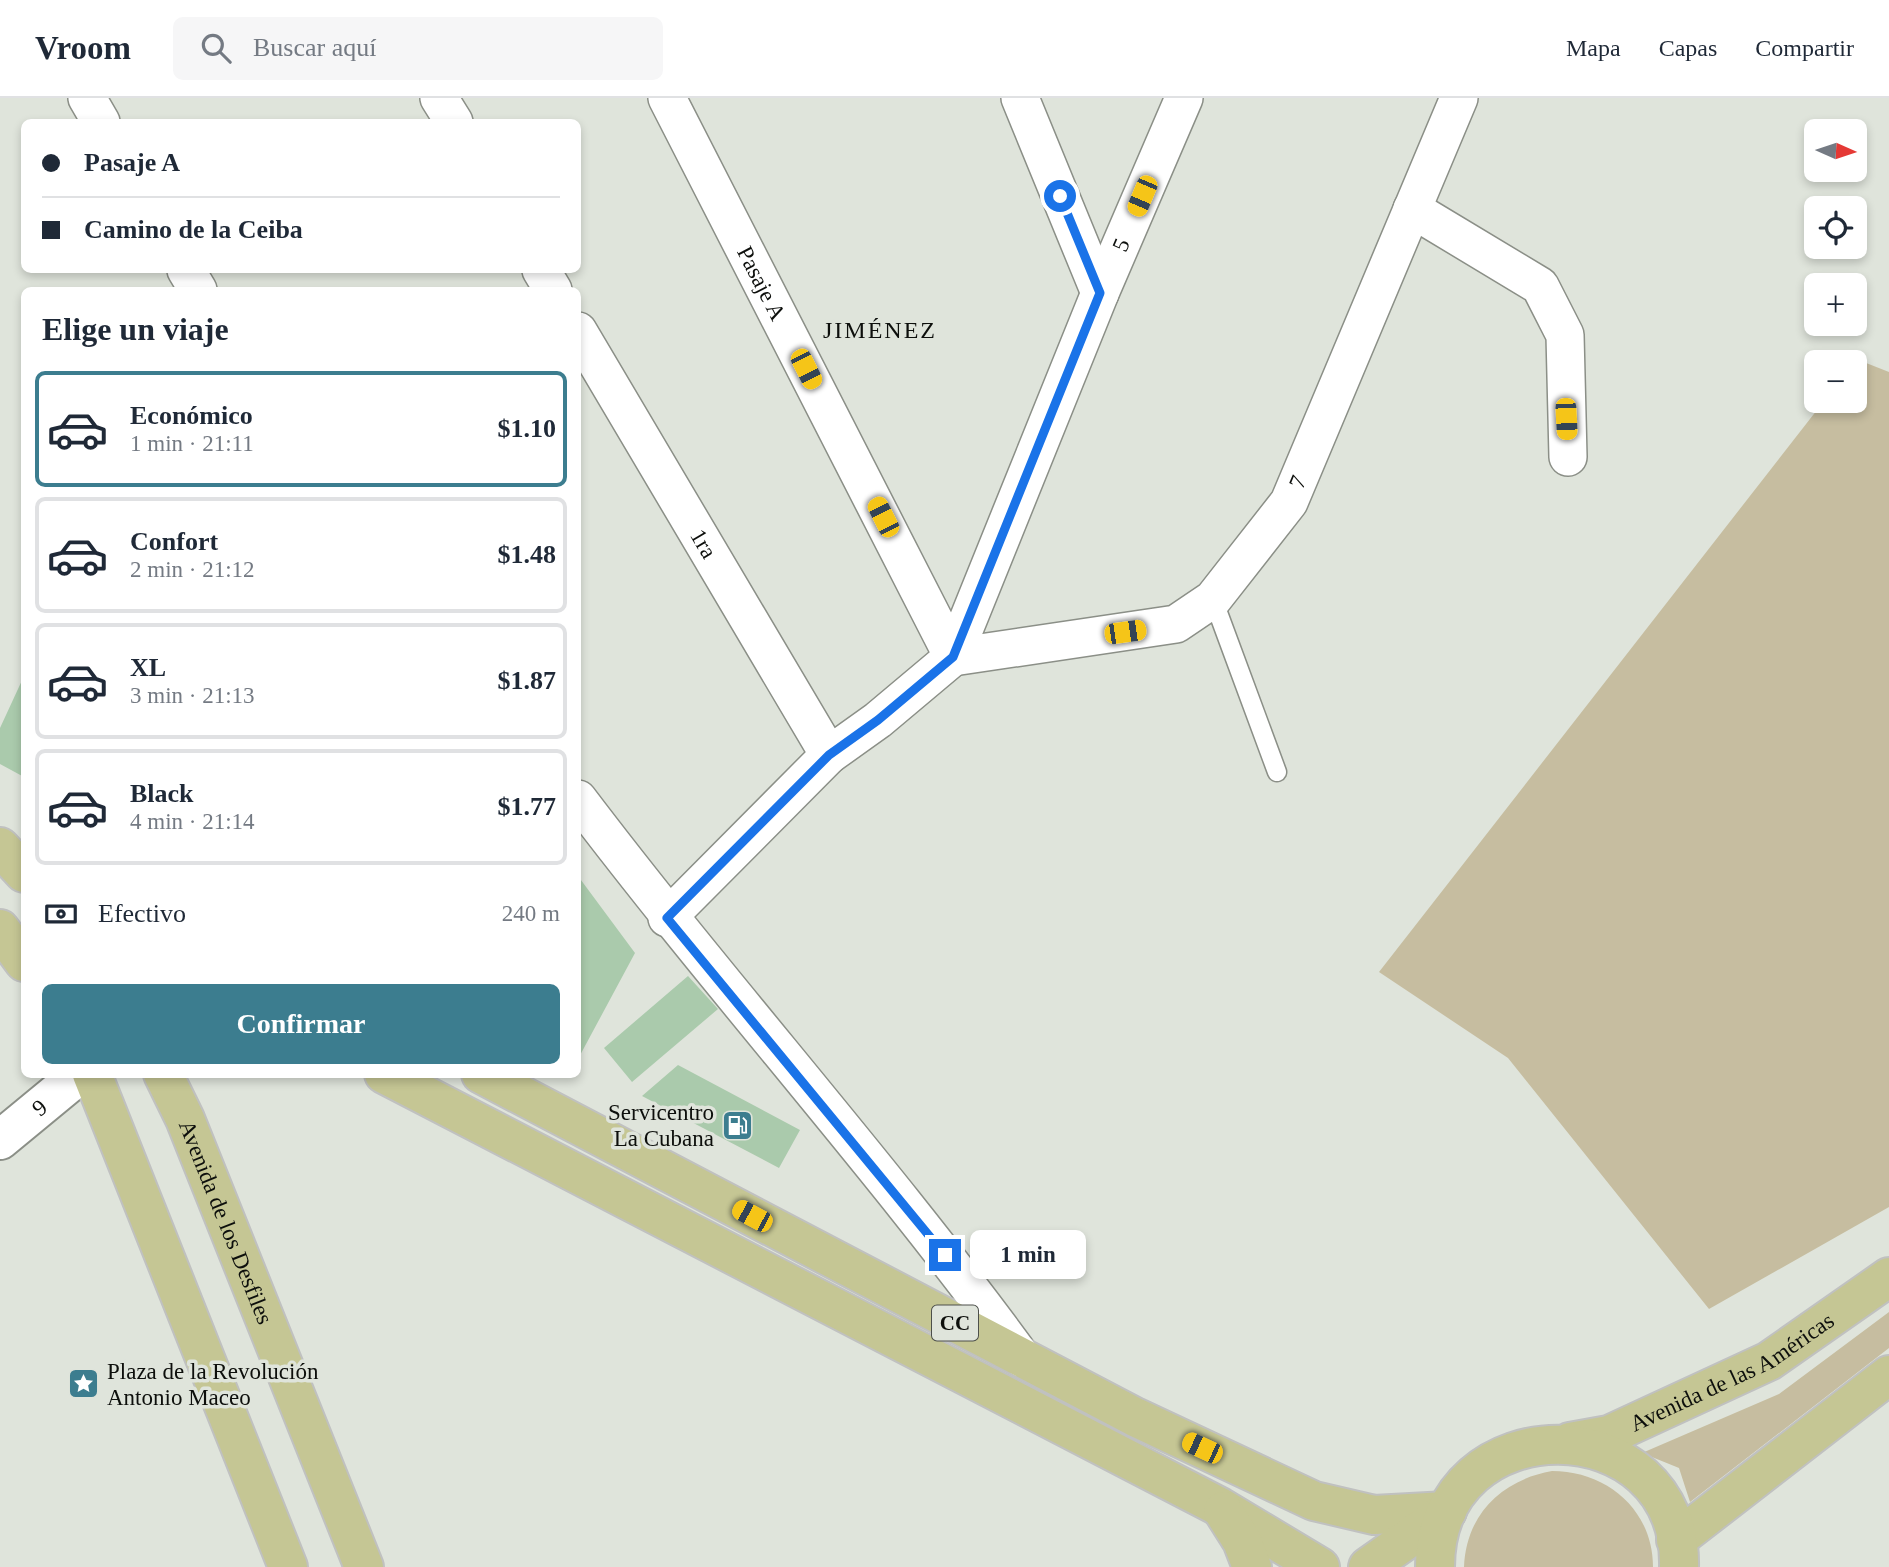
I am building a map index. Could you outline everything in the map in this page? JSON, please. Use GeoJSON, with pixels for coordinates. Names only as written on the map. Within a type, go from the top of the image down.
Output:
{"type":"FeatureCollection","features":[{"type":"Feature","properties":{"kind":"main road"},"geometry":{"type":"LineString","coordinates":[[0,833],[21,844]]}},
{"type":"Feature","properties":{"kind":"main road"},"geometry":{"type":"LineString","coordinates":[[0,847],[21,870]]}},
{"type":"Feature","properties":{"kind":"main road"},"geometry":{"type":"LineString","coordinates":[[0,881],[21,892]]}},
{"type":"Feature","properties":{"kind":"main road"},"geometry":{"type":"LineString","coordinates":[[0,929],[21,958]]}},
{"type":"Feature","properties":{"kind":"main road"},"geometry":{"type":"LineString","coordinates":[[94,1078],[288,1567]]}},
{"type":"Feature","properties":{"kind":"main road","name":"Avenida de los Desfiles"},"geometry":{"type":"LineString","coordinates":[[165,1078],[185,1119],[363,1567]]}},
{"type":"Feature","properties":{"kind":"main road"},"geometry":{"type":"LineString","coordinates":[[185,1078],[185,1119]]}},
{"type":"Feature","properties":{"kind":"main road","name":"CC"},"geometry":{"type":"LineString","coordinates":[[392,1078],[1220,1507],[1320,1567]]}},
{"type":"Feature","properties":{"kind":"main road","name":"CC"},"geometry":{"type":"LineString","coordinates":[[489,1078],[1135,1417],[1314,1501],[1374,1515],[1447,1511]]}},
{"type":"Feature","properties":{"kind":"main road","name":"Avenida de las Américas"},"geometry":{"type":"LineString","coordinates":[[1564,1443],[1609,1435],[1769,1360],[1889,1277]]}},
{"type":"Feature","properties":{"kind":"main road"},"geometry":{"type":"LineString","coordinates":[[1435,1567],[1436,1547],[1447,1511],[1466,1484],[1491,1462],[1521,1448],[1564,1443],[1599,1450],[1637,1473],[1659,1498],[1677,1553],[1889,1375]]}},
{"type":"Feature","properties":{"kind":"main road"},"geometry":{"type":"LineString","coordinates":[[1220,1507],[1242,1541],[1252,1567]]}},
{"type":"Feature","properties":{"kind":"main road"},"geometry":{"type":"LineString","coordinates":[[1368,1567],[1447,1511]]}},
{"type":"Feature","properties":{"kind":"street"},"geometry":{"type":"LineString","coordinates":[[87,98],[99,119]]}},
{"type":"Feature","properties":{"kind":"street"},"geometry":{"type":"LineString","coordinates":[[439,98],[452,119]]}},
{"type":"Feature","properties":{"kind":"street","name":"Pasaje A"},"geometry":{"type":"LineString","coordinates":[[667,98],[953,657]]}},
{"type":"Feature","properties":{"kind":"street"},"geometry":{"type":"LineString","coordinates":[[1020,98],[1100,293]]}},
{"type":"Feature","properties":{"kind":"street","name":"5"},"geometry":{"type":"LineString","coordinates":[[667,918],[829,755],[878,720],[953,657],[1100,293],[1184,98]]}},
{"type":"Feature","properties":{"kind":"street","name":"7"},"geometry":{"type":"LineString","coordinates":[[953,657],[1176,624],[1213,599],[1289,502],[1459,98]]}},
{"type":"Feature","properties":{"kind":"street"},"geometry":{"type":"LineString","coordinates":[[1412,209],[1540,286],[1566,335],[1568,457]]}},
{"type":"Feature","properties":{"kind":"street","name":"1ra"},"geometry":{"type":"LineString","coordinates":[[581,336],[829,755]]}},
{"type":"Feature","properties":{"kind":"street"},"geometry":{"type":"LineString","coordinates":[[581,803],[667,918],[962,1276],[1022,1358]]}},
{"type":"Feature","properties":{"kind":"street","name":"9"},"geometry":{"type":"LineString","coordinates":[[0,1140],[75,1078]]}},
{"type":"Feature","properties":{"kind":"lane"},"geometry":{"type":"LineString","coordinates":[[1213,599],[1277,772]]}},
{"type":"Feature","properties":{"kind":"shaded area"},"geometry":{"type":"Polygon","coordinates":[[[1867,363],[1889,372],[1889,1207],[1709,1309],[1508,1058],[1379,972],[1815,413],[1867,413],[1867,363]]]}},
{"type":"Feature","properties":{"kind":"shaded area"},"geometry":{"type":"Polygon","coordinates":[[[1889,1312],[1889,1348],[1690,1502],[1679,1468],[1642,1453],[1779,1394],[1889,1312]]]}},
{"type":"Feature","properties":{"kind":"shaded area"},"geometry":{"type":"Polygon","coordinates":[[[1552,1471],[1591,1478],[1608,1486],[1623,1498],[1636,1512],[1645,1528],[1653,1567],[1464,1567],[1471,1531],[1490,1503],[1517,1482],[1552,1471]]]}},
{"type":"Feature","properties":{"kind":"building"},"geometry":{"type":"Polygon","coordinates":[[[21,682],[21,775],[0,764],[0,728],[21,682]]]}},
{"type":"Feature","properties":{"kind":"building"},"geometry":{"type":"Polygon","coordinates":[[[581,880],[635,953],[581,1053],[581,880]]]}},
{"type":"Feature","properties":{"kind":"building"},"geometry":{"type":"Polygon","coordinates":[[[688,976],[718,1009],[632,1082],[604,1048],[688,976]]]}},
{"type":"Feature","properties":{"kind":"building"},"geometry":{"type":"Polygon","coordinates":[[[678,1065],[800,1130],[779,1168],[642,1096],[678,1065]]]}},
{"type":"Feature","properties":{"kind":"place","name":"Servicentro La Cubana"},"geometry":{"type":"Point","coordinates":[737,1125]}},
{"type":"Feature","properties":{"kind":"place","name":"Plaza de la Revolución Antonio Maceo"},"geometry":{"type":"Point","coordinates":[84,1384]}},
{"type":"Feature","properties":{"kind":"district","name":"JIMÉNEZ"},"geometry":{"type":"Point","coordinates":[880,330]}},
{"type":"Feature","properties":{"kind":"route"},"geometry":{"type":"LineString","coordinates":[[945,1255],[667,918],[829,755],[878,720],[953,657],[1100,293],[1060,196]]}}]}
